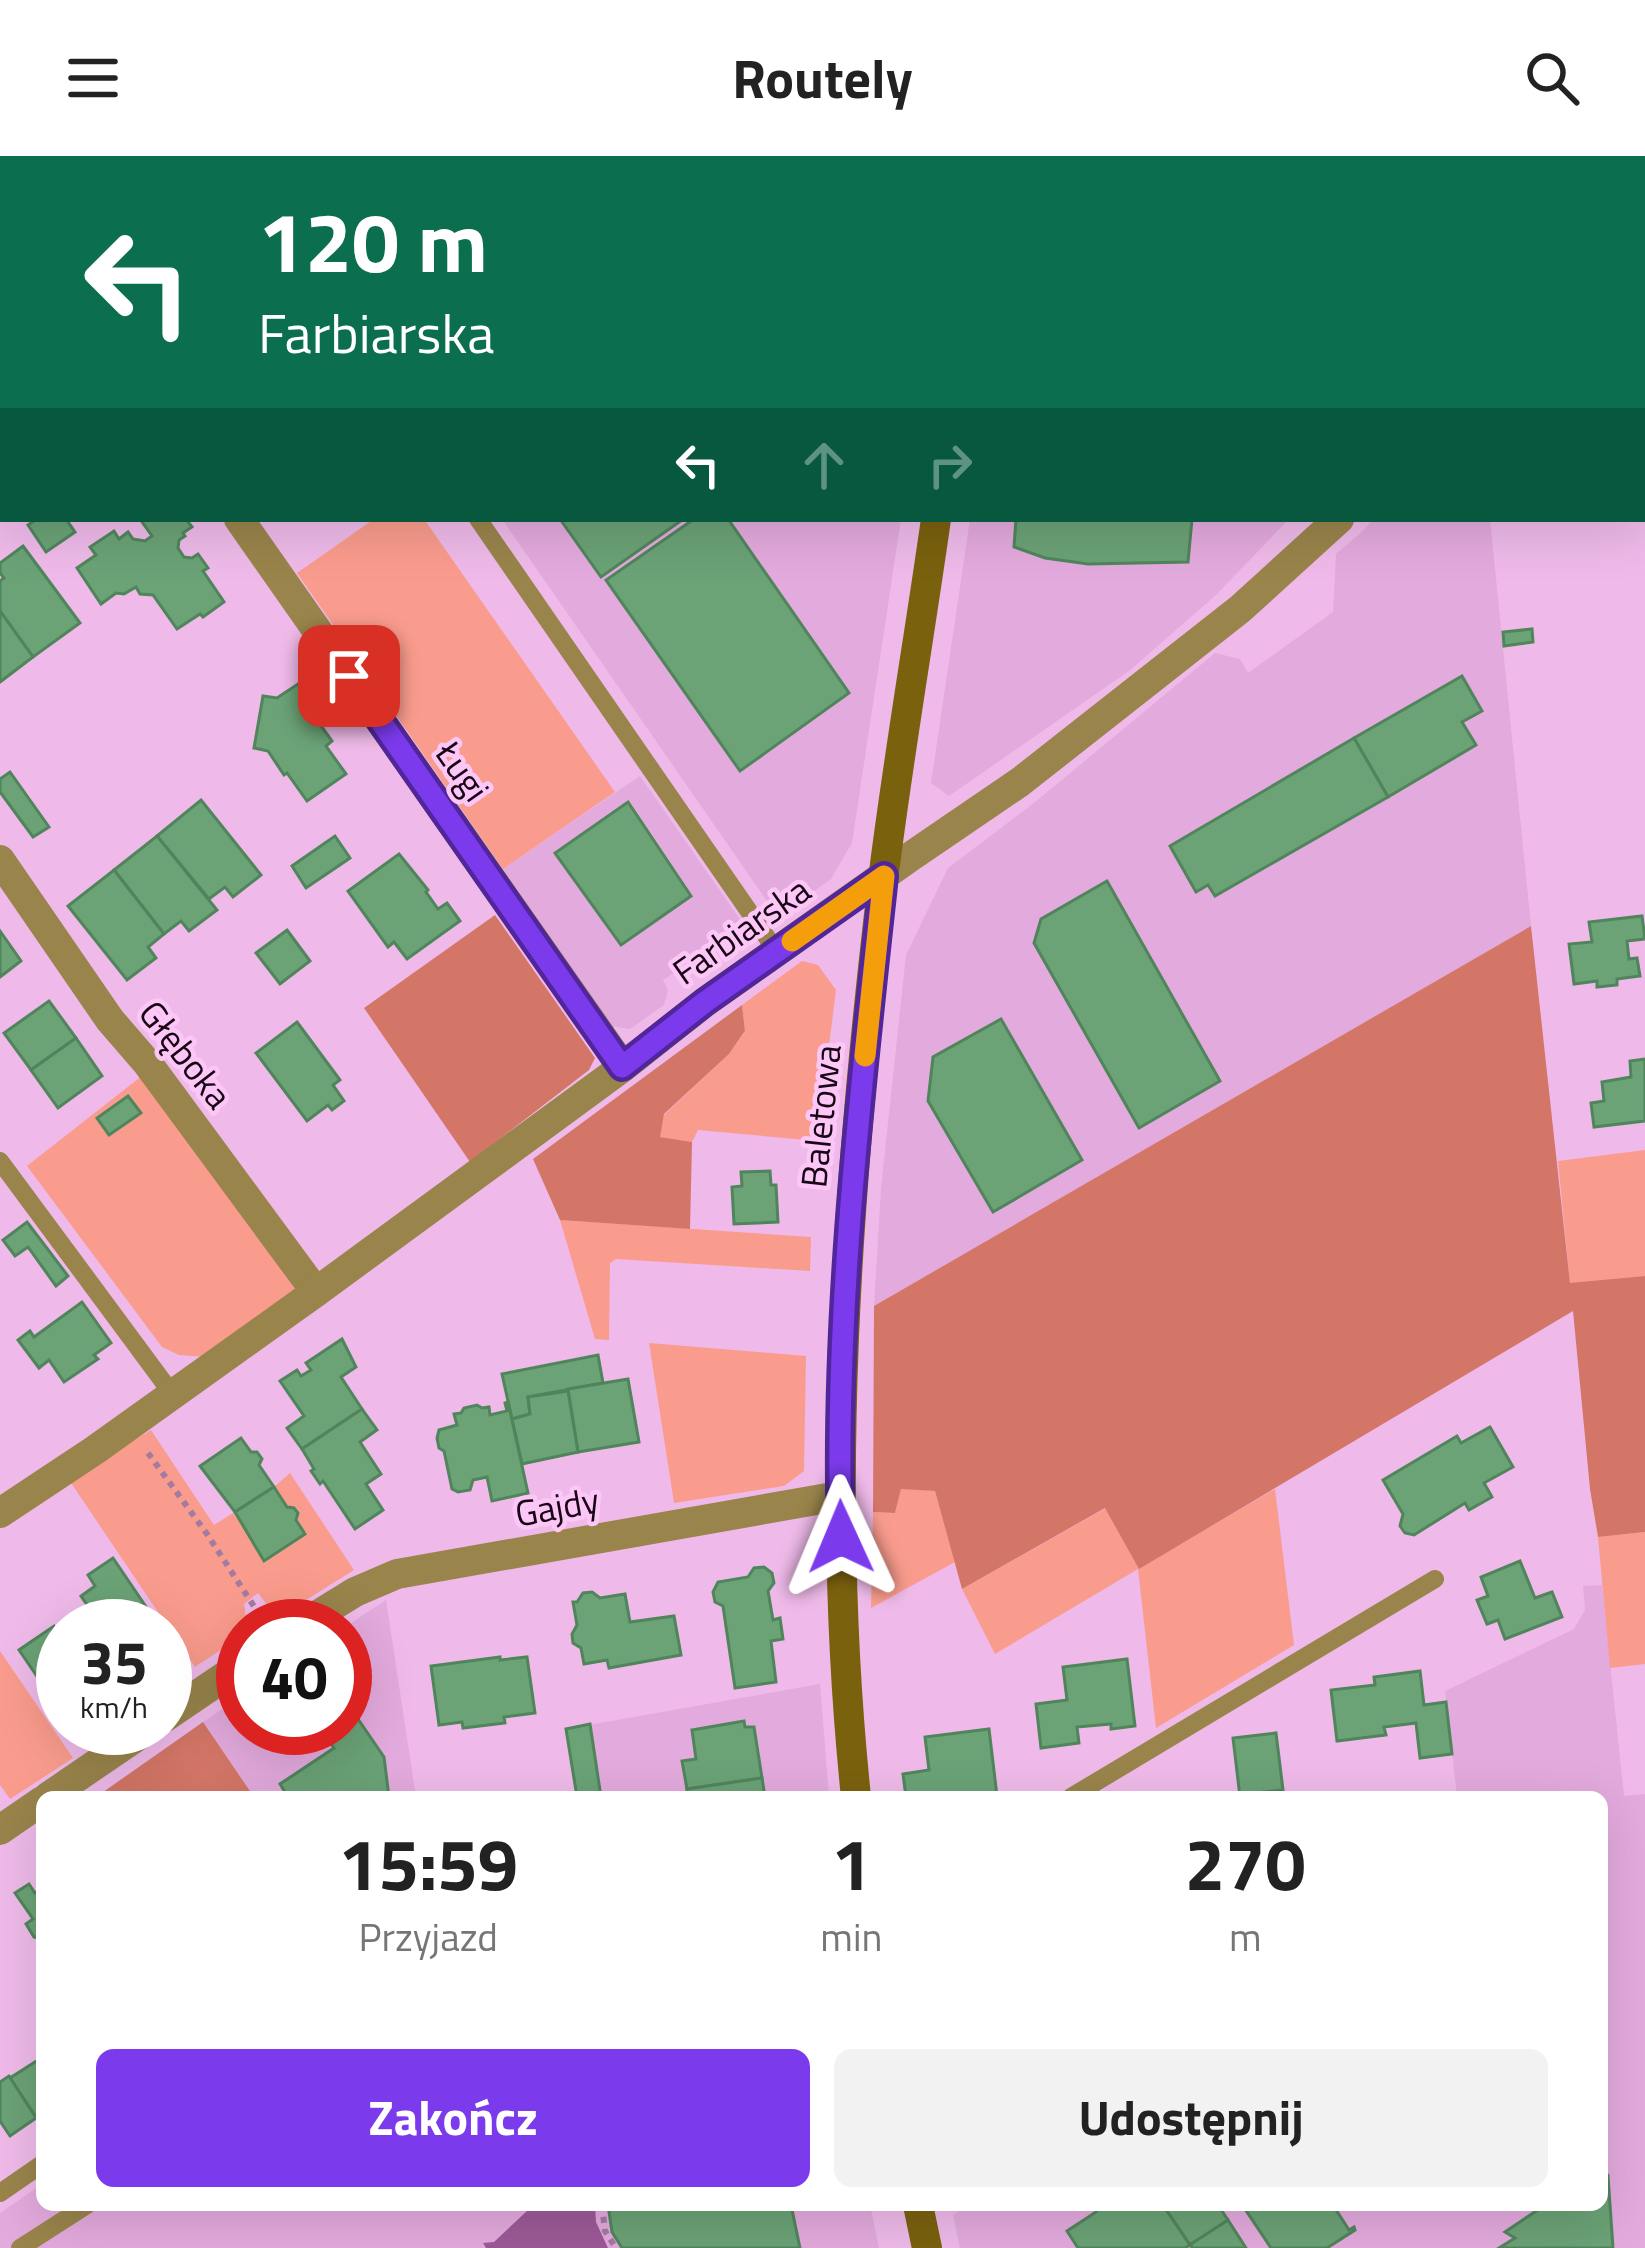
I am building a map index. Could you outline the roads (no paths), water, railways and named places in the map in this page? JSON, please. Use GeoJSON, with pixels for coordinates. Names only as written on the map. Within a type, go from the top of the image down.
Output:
{"type":"FeatureCollection","features":[{"type":"Feature","properties":{"kind":"street","name":"Ługi"},"geometry":{"type":"LineString","coordinates":[[241,522],[622,1067]]}},
{"type":"Feature","properties":{"kind":"street","name":"Baletowa"},"geometry":{"type":"LineString","coordinates":[[856,1791],[839,1496],[851,1186],[884,876],[936,522]]}},
{"type":"Feature","properties":{"kind":"street","name":"Farbiarska"},"geometry":{"type":"LineString","coordinates":[[0,1514],[316,1292],[705,1002],[1020,782],[1240,609],[1336,522]]}},
{"type":"Feature","properties":{"kind":"street","name":"Głęboka"},"geometry":{"type":"LineString","coordinates":[[0,860],[110,1020],[148,1064],[316,1292]]}},
{"type":"Feature","properties":{"kind":"street","name":"Gajdy"},"geometry":{"type":"LineString","coordinates":[[344,1599],[397,1574],[839,1496]]}},
{"type":"Feature","properties":{"kind":"street"},"geometry":{"type":"LineString","coordinates":[[57,1791],[109,1755]]}},
{"type":"Feature","properties":{"kind":"street"},"geometry":{"type":"LineString","coordinates":[[0,1830],[36,1805]]}},
{"type":"Feature","properties":{"kind":"street"},"geometry":{"type":"LineString","coordinates":[[922,2211],[927,2248]]}},
{"type":"Feature","properties":{"kind":"lane"},"geometry":{"type":"LineString","coordinates":[[480,522],[777,952]]}},
{"type":"Feature","properties":{"kind":"lane"},"geometry":{"type":"LineString","coordinates":[[0,1161],[173,1394]]}},
{"type":"Feature","properties":{"kind":"lane"},"geometry":{"type":"LineString","coordinates":[[1081,1791],[1435,1579]]}},
{"type":"Feature","properties":{"kind":"lane"},"geometry":{"type":"LineString","coordinates":[[0,2193],[36,2168]]}},
{"type":"Feature","properties":{"kind":"lane"},"geometry":{"type":"LineString","coordinates":[[20,2248],[78,2211]]}}]}
